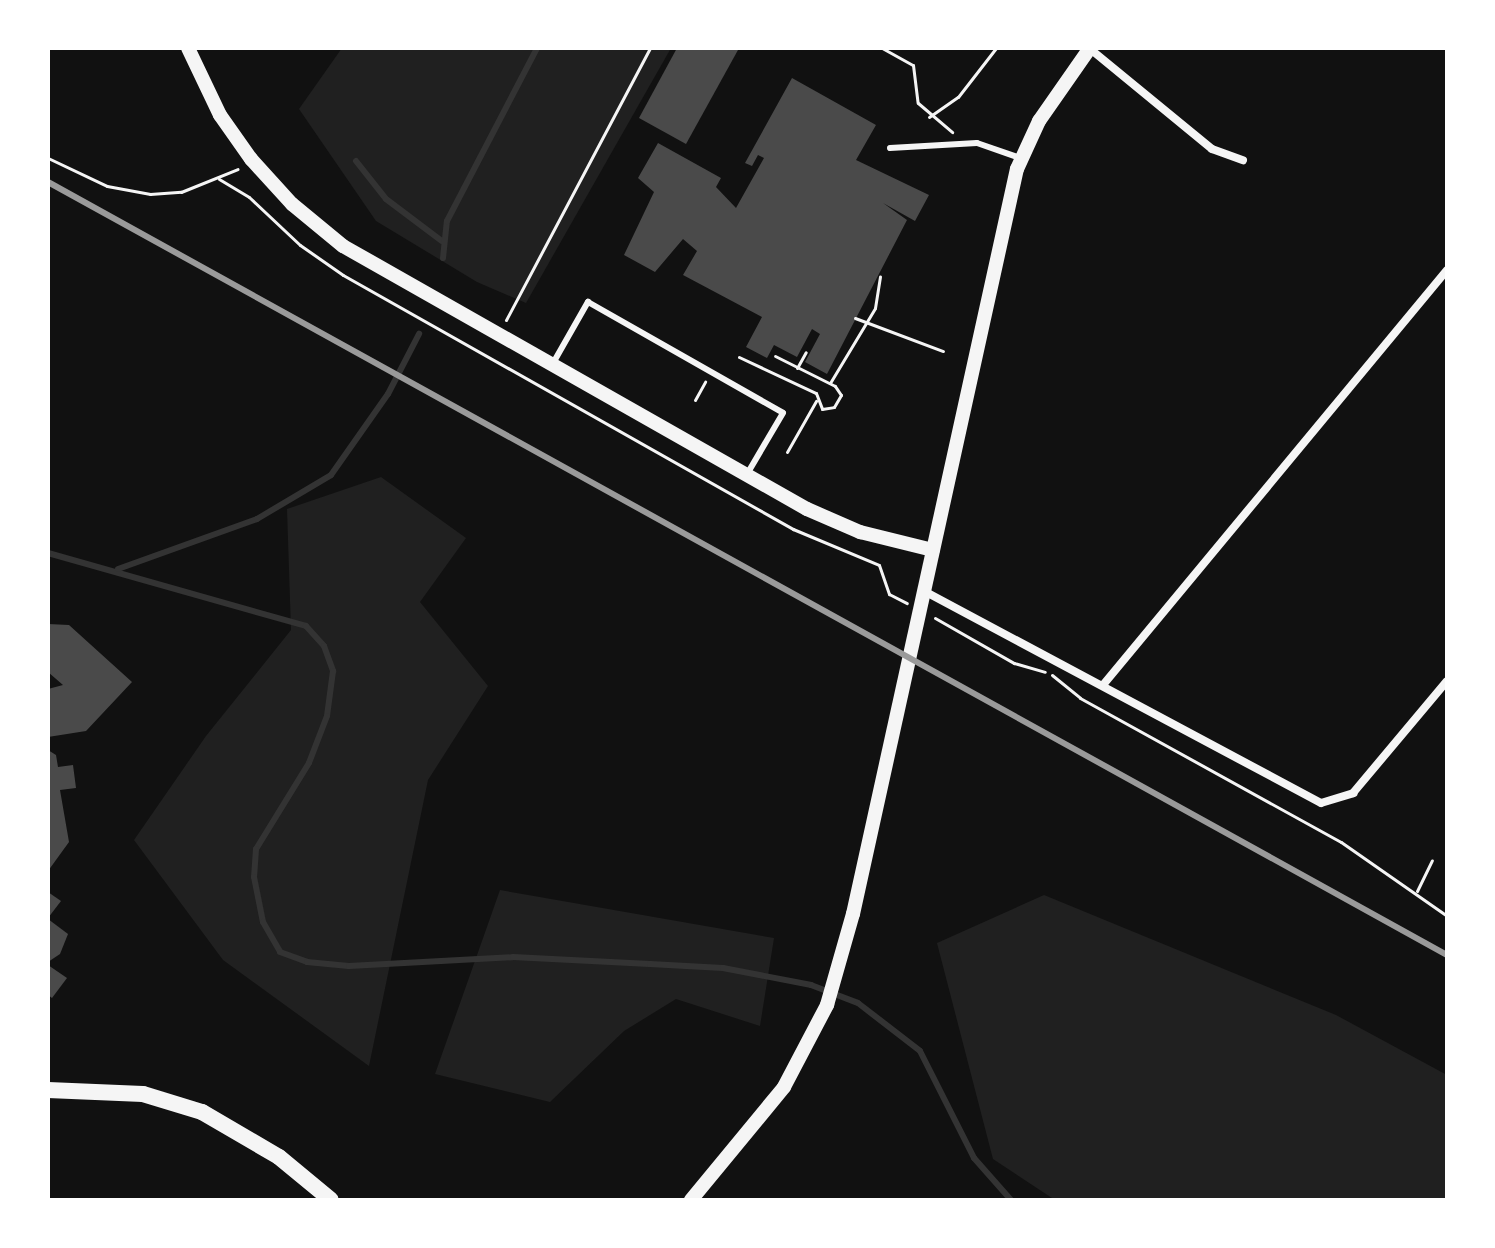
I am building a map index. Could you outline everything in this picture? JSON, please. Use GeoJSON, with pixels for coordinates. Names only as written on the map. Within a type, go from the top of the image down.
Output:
{"type":"FeatureCollection","features":[{"type":"Feature","properties":{"kind":"main road"},"geometry":{"type":"LineString","coordinates":[[48,1090],[143,1094],[202,1112],[279,1157],[331,1200]]}},
{"type":"Feature","properties":{"kind":"street"},"geometry":{"type":"LineString","coordinates":[[188,48],[236,140],[292,204],[372,265],[842,526],[933,550]]}},
{"type":"Feature","properties":{"kind":"street"},"geometry":{"type":"LineString","coordinates":[[691,1200],[784,1087],[827,1005],[835,981],[1021,159],[1051,101],[1090,48],[1212,149],[1243,160]]}},
{"type":"Feature","properties":{"kind":"street"},"geometry":{"type":"LineString","coordinates":[[1103,685],[1447,270]]}},
{"type":"Feature","properties":{"kind":"street"},"geometry":{"type":"LineString","coordinates":[[924,591],[1308,798],[1328,803],[1353,793],[1447,681]]}},
{"type":"Feature","properties":{"kind":"lane"},"geometry":{"type":"LineString","coordinates":[[890,148],[970,143],[1021,159]]}},
{"type":"Feature","properties":{"kind":"lane"},"geometry":{"type":"LineString","coordinates":[[552,365],[588,302],[783,413],[747,474]]}},
{"type":"Feature","properties":{"kind":"path"},"geometry":{"type":"LineString","coordinates":[[497,335],[650,48]]}},
{"type":"Feature","properties":{"kind":"path"},"geometry":{"type":"LineString","coordinates":[[882,48],[913,65],[914,92],[929,117],[970,143]]}},
{"type":"Feature","properties":{"kind":"path"},"geometry":{"type":"LineString","coordinates":[[929,117],[958,97],[996,48]]}},
{"type":"Feature","properties":{"kind":"path"},"geometry":{"type":"LineString","coordinates":[[48,158],[133,193],[181,192],[234,172]]}},
{"type":"Feature","properties":{"kind":"path"},"geometry":{"type":"LineString","coordinates":[[219,179],[356,283],[793,529],[879,565],[889,594],[896,598]]}},
{"type":"Feature","properties":{"kind":"path"},"geometry":{"type":"LineString","coordinates":[[830,383],[875,308],[880,276]]}},
{"type":"Feature","properties":{"kind":"path"},"geometry":{"type":"LineString","coordinates":[[855,318],[943,351]]}},
{"type":"Feature","properties":{"kind":"path"},"geometry":{"type":"LineString","coordinates":[[797,368],[806,352]]}},
{"type":"Feature","properties":{"kind":"path"},"geometry":{"type":"LineString","coordinates":[[739,357],[760,369],[771,368],[818,397],[822,409],[834,407],[840,392],[830,383],[797,368],[790,360],[775,356]]}},
{"type":"Feature","properties":{"kind":"path"},"geometry":{"type":"LineString","coordinates":[[695,400],[710,371]]}},
{"type":"Feature","properties":{"kind":"path"},"geometry":{"type":"LineString","coordinates":[[787,452],[818,397]]}},
{"type":"Feature","properties":{"kind":"path"},"geometry":{"type":"LineString","coordinates":[[942,622],[1014,663],[1052,676],[1080,698],[1331,837],[1417,891],[1447,916]]}},
{"type":"Feature","properties":{"kind":"path"},"geometry":{"type":"LineString","coordinates":[[1417,891],[1432,860]]}},
{"type":"Feature","properties":{"kind":"shaded area"},"geometry":{"type":"Polygon","coordinates":[[[342,48],[671,48],[526,303],[477,282],[376,221],[299,109],[342,48]]]}},
{"type":"Feature","properties":{"kind":"shaded area"},"geometry":{"type":"Polygon","coordinates":[[[381,477],[466,538],[420,602],[488,686],[428,780],[369,1066],[223,960],[134,840],[206,736],[291,630],[287,509],[381,477]]]}},
{"type":"Feature","properties":{"kind":"shaded area"},"geometry":{"type":"Polygon","coordinates":[[[500,890],[774,938],[760,1026],[676,999],[624,1031],[550,1102],[435,1074],[500,890]]]}},
{"type":"Feature","properties":{"kind":"shaded area"},"geometry":{"type":"Polygon","coordinates":[[[1044,895],[1336,1015],[1447,1075],[1447,1200],[1055,1200],[993,1159],[937,943],[1044,895]]]}},
{"type":"Feature","properties":{"kind":"building"},"geometry":{"type":"Polygon","coordinates":[[[677,48],[738,50],[686,144],[639,118],[677,48]]]}},
{"type":"Feature","properties":{"kind":"building"},"geometry":{"type":"Polygon","coordinates":[[[792,78],[876,125],[856,160],[929,195],[915,221],[883,203],[907,220],[827,374],[805,362],[820,334],[812,329],[797,357],[774,345],[767,358],[746,347],[762,317],[683,275],[697,251],[683,239],[655,272],[624,255],[654,192],[638,178],[658,143],[721,178],[716,187],[736,208],[764,158],[758,155],[752,166],[745,163],[792,78]]]}},
{"type":"Feature","properties":{"kind":"building"},"geometry":{"type":"Polygon","coordinates":[[[48,624],[69,625],[132,682],[86,731],[48,737],[48,689],[63,685],[48,672],[48,624]]]}},
{"type":"Feature","properties":{"kind":"building"},"geometry":{"type":"Polygon","coordinates":[[[48,750],[56,755],[58,767],[73,765],[76,788],[60,790],[69,842],[48,871],[48,750]]]}},
{"type":"Feature","properties":{"kind":"building"},"geometry":{"type":"Polygon","coordinates":[[[48,892],[61,901],[48,918],[48,892]]]}},
{"type":"Feature","properties":{"kind":"building"},"geometry":{"type":"Polygon","coordinates":[[[48,919],[68,934],[60,954],[48,962],[48,919]]]}},
{"type":"Feature","properties":{"kind":"building"},"geometry":{"type":"Polygon","coordinates":[[[48,965],[67,978],[52,998],[48,995],[48,965]]]}},
{"type":"Feature","properties":{"kind":"waterway"},"geometry":{"type":"LineString","coordinates":[[443,258],[447,221],[537,48]]}},
{"type":"Feature","properties":{"kind":"waterway"},"geometry":{"type":"LineString","coordinates":[[356,161],[386,199],[442,241]]}},
{"type":"Feature","properties":{"kind":"waterway"},"geometry":{"type":"LineString","coordinates":[[118,569],[257,519],[331,475],[388,394],[419,334]]}},
{"type":"Feature","properties":{"kind":"waterway"},"geometry":{"type":"LineString","coordinates":[[48,553],[306,626],[324,646],[333,671],[327,716],[309,763],[256,849],[254,877],[263,922],[280,952],[307,962],[349,966],[513,957],[723,968],[811,985],[858,1003],[920,1051],[974,1158],[1011,1200]]}},
{"type":"Feature","properties":{"kind":"railway"},"geometry":{"type":"LineString","coordinates":[[48,182],[1447,955]]}}]}
